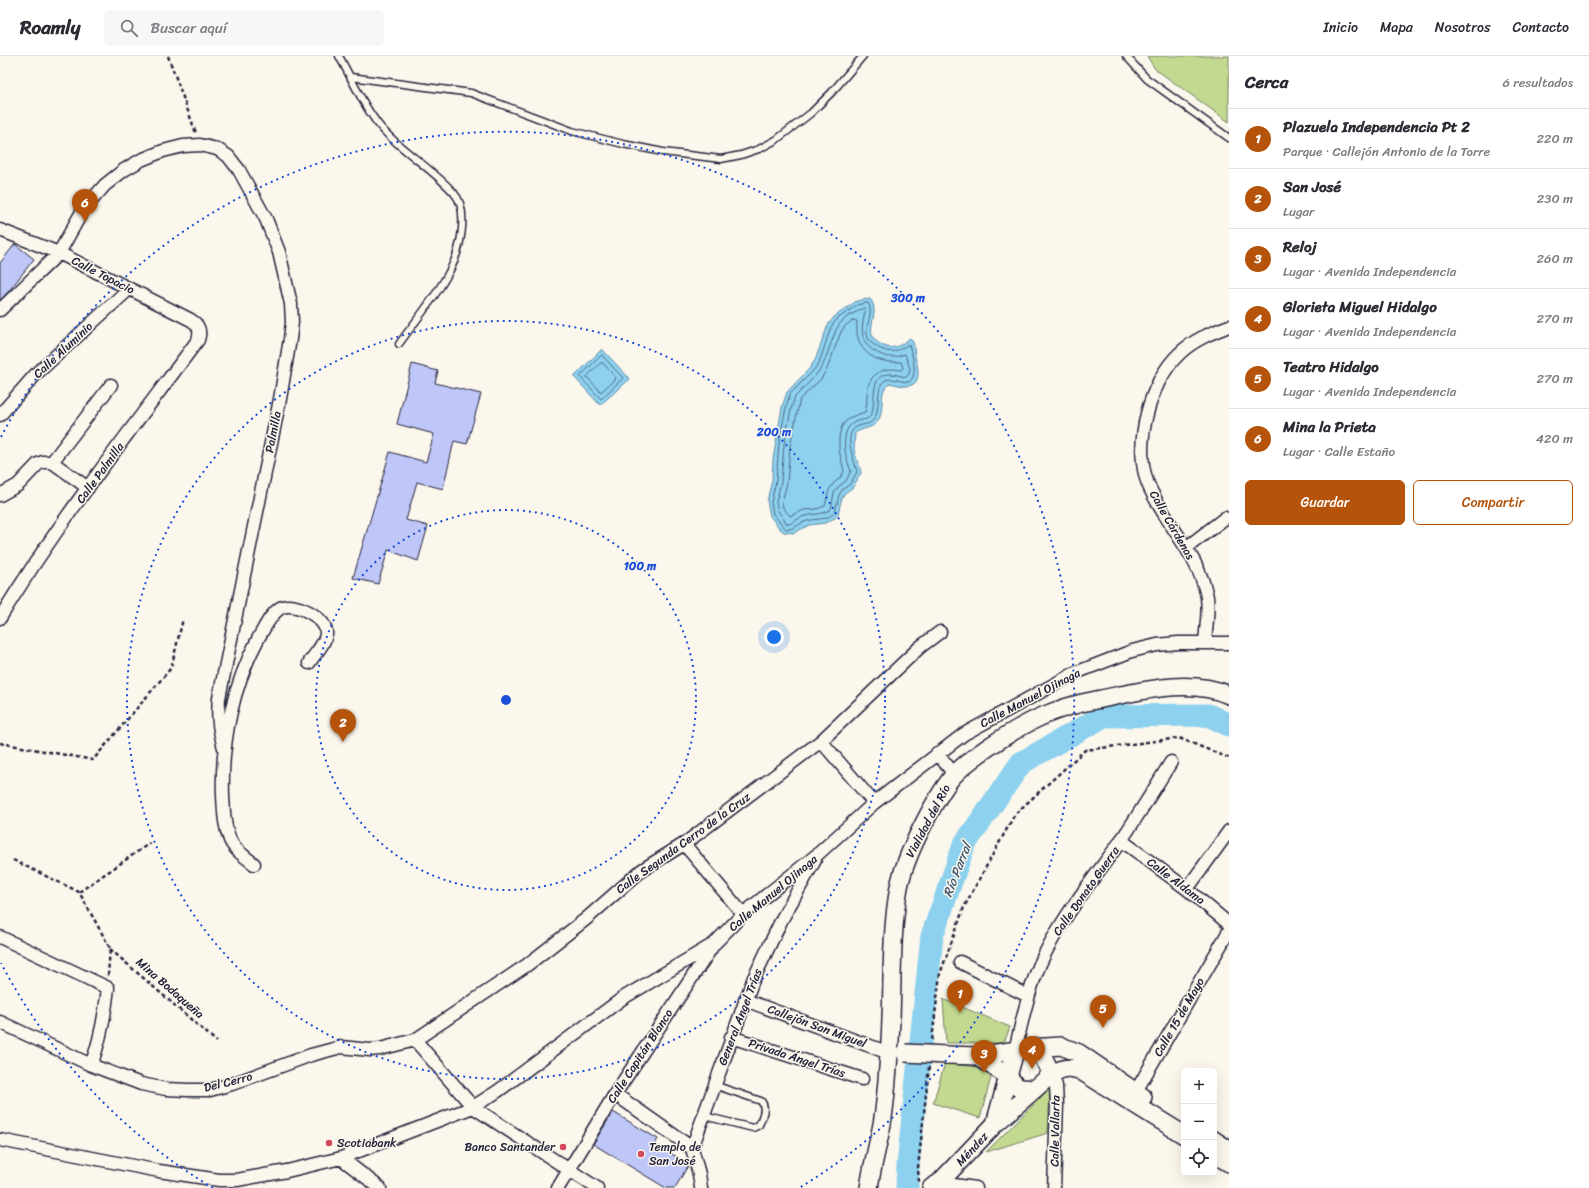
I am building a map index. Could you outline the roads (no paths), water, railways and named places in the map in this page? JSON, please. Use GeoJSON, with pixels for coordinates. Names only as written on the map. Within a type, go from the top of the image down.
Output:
{"type":"FeatureCollection","features":[{"type":"Feature","properties":{"kind":"main road","name":"Vialidad del Río"},"geometry":{"type":"LineString","coordinates":[[869,1188],[897,1053],[894,937],[899,886],[905,865],[914,843],[936,802],[955,775],[978,754],[1016,729],[1035,718],[1076,704],[1155,689],[1175,687],[1211,689],[1229,695]]}},
{"type":"Feature","properties":{"kind":"main road"},"geometry":{"type":"LineString","coordinates":[[897,1053],[977,1056],[1023,1049],[1061,1046],[1070,1048],[1079,1053],[1132,1097],[1181,1134]]}},
{"type":"Feature","properties":{"kind":"main road"},"geometry":{"type":"LineString","coordinates":[[1023,1049],[1043,1057],[1052,1074]]}},
{"type":"Feature","properties":{"kind":"main road"},"geometry":{"type":"LineString","coordinates":[[995,1124],[1008,1076],[1023,1049]]}},
{"type":"Feature","properties":{"kind":"main road"},"geometry":{"type":"LineString","coordinates":[[977,1056],[1008,1076],[1016,1086],[1021,1088],[1035,1089],[1052,1074],[1062,1068],[1075,1068],[1181,1121]]}},
{"type":"Feature","properties":{"kind":"main road","name":"Méndez"},"geometry":{"type":"LineString","coordinates":[[937,1186],[995,1124],[1035,1089]]}},
{"type":"Feature","properties":{"kind":"main road"},"geometry":{"type":"LineString","coordinates":[[1217,1142],[1229,1150]]}},
{"type":"Feature","properties":{"kind":"main road"},"geometry":{"type":"LineString","coordinates":[[1217,1156],[1229,1163]]}},
{"type":"Feature","properties":{"kind":"street","name":"Palmilla"},"geometry":{"type":"LineString","coordinates":[[59,253],[83,210],[105,185],[124,170],[141,160],[163,151],[183,146],[200,145],[217,149],[228,156],[239,170],[266,219],[279,252],[291,304],[290,339],[280,399],[219,698],[218,727],[224,748]]}},
{"type":"Feature","properties":{"kind":"street","name":"Calle Topacio"},"geometry":{"type":"LineString","coordinates":[[0,230],[59,253],[191,320],[197,324],[199,330]]}},
{"type":"Feature","properties":{"kind":"street"},"geometry":{"type":"LineString","coordinates":[[0,310],[59,253]]}},
{"type":"Feature","properties":{"kind":"street","name":"Calle Aluminio"},"geometry":{"type":"LineString","coordinates":[[0,415],[36,374],[129,289]]}},
{"type":"Feature","properties":{"kind":"street","name":"Calle Cárdenas"},"geometry":{"type":"LineString","coordinates":[[1206,642],[1207,598],[1203,582],[1186,548],[1156,500],[1149,485],[1144,470],[1143,443],[1146,420],[1152,398],[1169,365],[1192,343],[1208,334],[1229,326]]}},
{"type":"Feature","properties":{"kind":"street","name":"Calle Palmilla"},"geometry":{"type":"LineString","coordinates":[[0,618],[21,583],[88,488],[198,340],[200,335],[199,330]]}},
{"type":"Feature","properties":{"kind":"street"},"geometry":{"type":"LineString","coordinates":[[52,462],[111,385]]}},
{"type":"Feature","properties":{"kind":"street"},"geometry":{"type":"LineString","coordinates":[[0,495],[18,485],[38,464],[43,462],[52,462],[88,488]]}},
{"type":"Feature","properties":{"kind":"street"},"geometry":{"type":"LineString","coordinates":[[1186,548],[1225,518]]}},
{"type":"Feature","properties":{"kind":"street"},"geometry":{"type":"LineString","coordinates":[[254,864],[240,853],[231,842],[226,830],[224,815],[224,748],[234,704],[244,668],[266,624],[280,609],[293,605],[299,607],[320,619],[324,624],[326,629],[324,639],[309,663]]}},
{"type":"Feature","properties":{"kind":"street","name":"Calle Segunda Cerro de la Cruz"},"geometry":{"type":"LineString","coordinates":[[415,1040],[527,965],[586,919],[642,870],[684,844],[821,741],[920,647],[940,632]]}},
{"type":"Feature","properties":{"kind":"street","name":"Calle Manuel Ojinaga"},"geometry":{"type":"LineString","coordinates":[[0,1140],[159,1171],[212,1179],[237,1180],[287,1171],[341,1158],[473,1106],[498,1091],[623,998],[714,944],[743,914],[818,854],[874,803],[937,753],[964,734],[1075,673],[1132,651],[1150,646],[1178,643],[1229,643]]}},
{"type":"Feature","properties":{"kind":"street"},"geometry":{"type":"LineString","coordinates":[[821,741],[874,803]]}},
{"type":"Feature","properties":{"kind":"street"},"geometry":{"type":"LineString","coordinates":[[937,753],[955,775]]}},
{"type":"Feature","properties":{"kind":"street","name":"Calle Donato Guerra"},"geometry":{"type":"LineString","coordinates":[[1023,1049],[1028,996],[1040,963],[1066,917],[1121,840],[1171,762]]}},
{"type":"Feature","properties":{"kind":"street"},"geometry":{"type":"LineString","coordinates":[[1187,888],[1229,831]]}},
{"type":"Feature","properties":{"kind":"street","name":"Calle Aldama"},"geometry":{"type":"LineString","coordinates":[[1121,840],[1187,888],[1229,924]]}},
{"type":"Feature","properties":{"kind":"street"},"geometry":{"type":"LineString","coordinates":[[684,844],[743,914]]}},
{"type":"Feature","properties":{"kind":"street","name":"General Angel Trías"},"geometry":{"type":"LineString","coordinates":[[692,1148],[731,1037],[753,980],[782,919],[818,854]]}},
{"type":"Feature","properties":{"kind":"street","name":"Calle 15 de Mayo"},"geometry":{"type":"LineString","coordinates":[[1132,1097],[1229,931]]}},
{"type":"Feature","properties":{"kind":"street"},"geometry":{"type":"LineString","coordinates":[[0,937],[108,988],[99,1044],[91,1065]]}},
{"type":"Feature","properties":{"kind":"street","name":"Calle Capitán Blanco"},"geometry":{"type":"LineString","coordinates":[[558,1188],[614,1094],[714,944]]}},
{"type":"Feature","properties":{"kind":"street"},"geometry":{"type":"LineString","coordinates":[[960,962],[1028,996]]}},
{"type":"Feature","properties":{"kind":"street","name":"Callejón San Miguel"},"geometry":{"type":"LineString","coordinates":[[745,1000],[897,1053]]}},
{"type":"Feature","properties":{"kind":"street","name":"Del Cerro"},"geometry":{"type":"LineString","coordinates":[[0,1022],[91,1065],[141,1084],[166,1089],[210,1090],[232,1084],[328,1050],[341,1047],[370,1050],[380,1049],[415,1040]]}},
{"type":"Feature","properties":{"kind":"street","name":"Privada Ángel Trías"},"geometry":{"type":"LineString","coordinates":[[731,1037],[862,1079]]}},
{"type":"Feature","properties":{"kind":"street"},"geometry":{"type":"LineString","coordinates":[[415,1040],[473,1106],[597,1188]]}},
{"type":"Feature","properties":{"kind":"street","name":"Calle Vallarta"},"geometry":{"type":"LineString","coordinates":[[1052,1074],[1056,1086],[1057,1105],[1054,1188]]}},
{"type":"Feature","properties":{"kind":"street"},"geometry":{"type":"LineString","coordinates":[[614,1094],[692,1148],[701,1188]]}},
{"type":"Feature","properties":{"kind":"street"},"geometry":{"type":"LineString","coordinates":[[341,1158],[380,1188]]}},
{"type":"Feature","properties":{"kind":"street"},"geometry":{"type":"LineString","coordinates":[[237,1180],[249,1188]]}},
{"type":"Feature","properties":{"kind":"street"},"geometry":{"type":"LineString","coordinates":[[937,1186],[976,1188]]}},
{"type":"Feature","properties":{"kind":"lane"},"geometry":{"type":"LineString","coordinates":[[339,56],[372,116],[383,130],[412,157],[443,182],[456,195],[460,204],[463,221],[450,271],[434,296],[399,344]]}},
{"type":"Feature","properties":{"kind":"lane"},"geometry":{"type":"LineString","coordinates":[[351,77],[471,93],[579,133],[663,152],[721,159],[759,149],[776,140],[811,112],[832,92],[863,56]]}},
{"type":"Feature","properties":{"kind":"lane"},"geometry":{"type":"LineString","coordinates":[[1126,56],[1147,79],[1229,138]]}},
{"type":"Feature","properties":{"kind":"lane"},"geometry":{"type":"LineString","coordinates":[[704,1116],[753,1128],[759,1125],[762,1117],[764,1104],[761,1101],[714,1085]]}},
{"type":"Feature","properties":{"kind":"water"},"geometry":{"type":"Polygon","coordinates":[[[870,299],[874,311],[872,335],[875,340],[886,347],[900,345],[910,338],[914,344],[918,370],[917,379],[915,383],[911,385],[906,386],[890,383],[886,386],[878,421],[873,426],[855,433],[854,449],[861,473],[853,487],[842,497],[838,514],[835,518],[825,523],[809,525],[794,533],[784,532],[770,516],[767,501],[772,480],[773,459],[782,407],[787,392],[809,369],[815,360],[828,325],[834,317],[855,302],[870,299]]]}},
{"type":"Feature","properties":{"kind":"water"},"geometry":{"type":"Polygon","coordinates":[[[602,349],[630,379],[600,405],[574,377],[602,349]]]}},
{"type":"Feature","properties":{"kind":"waterway","name":"Río Parral"},"geometry":{"type":"LineString","coordinates":[[907,1188],[908,1165],[932,936],[964,845],[1021,763],[1104,716],[1208,715],[1229,725]]}},
{"type":"Feature","properties":{"kind":"place","name":"Mina la Prieta"},"geometry":{"type":"Point","coordinates":[85,222]}},
{"type":"Feature","properties":{"kind":"place","name":"San José"},"geometry":{"type":"Point","coordinates":[343,742]}},
{"type":"Feature","properties":{"kind":"place","name":"Plazuela Independencia Pt 2"},"geometry":{"type":"Point","coordinates":[960,1013]}},
{"type":"Feature","properties":{"kind":"place","name":"Teatro Hidalgo"},"geometry":{"type":"Point","coordinates":[1103,1028]}},
{"type":"Feature","properties":{"kind":"place","name":"Glorieta Miguel Hidalgo"},"geometry":{"type":"Point","coordinates":[1032,1069]}},
{"type":"Feature","properties":{"kind":"place","name":"Reloj"},"geometry":{"type":"Point","coordinates":[984,1073]}},
{"type":"Feature","properties":{"kind":"place","name":"Scotiabank"},"geometry":{"type":"Point","coordinates":[329,1143]}},
{"type":"Feature","properties":{"kind":"place","name":"Banco Santander"},"geometry":{"type":"Point","coordinates":[563,1147]}},
{"type":"Feature","properties":{"kind":"place","name":"Templo de San José"},"geometry":{"type":"Point","coordinates":[641,1154]}}]}
